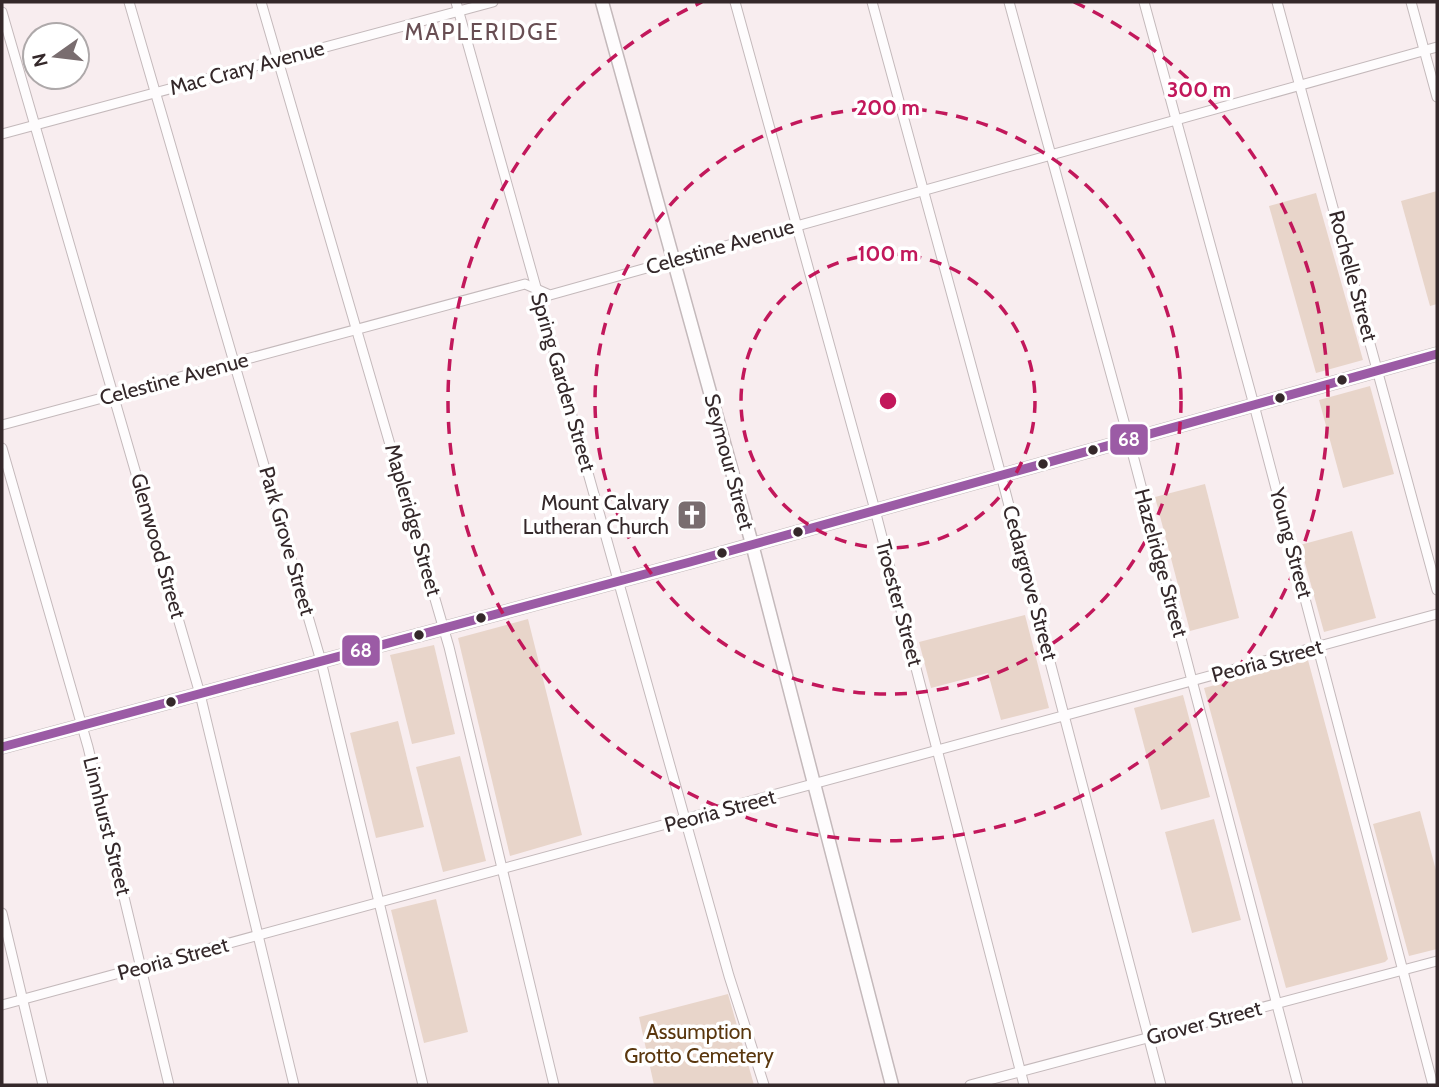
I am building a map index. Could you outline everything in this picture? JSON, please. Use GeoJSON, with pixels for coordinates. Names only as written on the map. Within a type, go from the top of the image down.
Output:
{"type":"FeatureCollection","features":[{"type":"Feature","properties":{"kind":"street","name":"Park Grove Street"},"geometry":{"type":"LineString","coordinates":[[129,2],[321,661],[422,1085]]}},
{"type":"Feature","properties":{"kind":"street","name":"Mapleridge Street"},"geometry":{"type":"LineString","coordinates":[[261,2],[444,629],[554,1085]]}},
{"type":"Feature","properties":{"kind":"street","name":"Mac Crary Avenue"},"geometry":{"type":"LineString","coordinates":[[2,134],[279,60],[457,6],[493,2]]}},
{"type":"Feature","properties":{"kind":"street","name":"Seymour Street"},"geometry":{"type":"LineString","coordinates":[[603,2],[752,544],[892,1085]]}},
{"type":"Feature","properties":{"kind":"street","name":"Troester Street"},"geometry":{"type":"LineString","coordinates":[[735,2],[874,510],[1024,1085]]}},
{"type":"Feature","properties":{"kind":"street","name":"Cedargrove Street"},"geometry":{"type":"LineString","coordinates":[[872,2],[1001,475],[1161,1085]]}},
{"type":"Feature","properties":{"kind":"street","name":"Hazelridge Street"},"geometry":{"type":"LineString","coordinates":[[1009,2],[1129,440],[1298,1085]]}},
{"type":"Feature","properties":{"kind":"street","name":"Young Street"},"geometry":{"type":"LineString","coordinates":[[1144,2],[1254,405],[1433,1085]]}},
{"type":"Feature","properties":{"kind":"street","name":"Rochelle Street"},"geometry":{"type":"LineString","coordinates":[[1278,2],[1437,590]]}},
{"type":"Feature","properties":{"kind":"street"},"geometry":{"type":"LineString","coordinates":[[1411,2],[1437,97]]}},
{"type":"Feature","properties":{"kind":"street","name":"Spring Garden Street"},"geometry":{"type":"LineString","coordinates":[[457,6],[764,1085]]}},
{"type":"Feature","properties":{"kind":"street","name":"Glenwood Street"},"geometry":{"type":"LineString","coordinates":[[2,12],[200,694],[294,1085]]}},
{"type":"Feature","properties":{"kind":"street","name":"Celestine Avenue"},"geometry":{"type":"LineString","coordinates":[[2,425],[525,284],[550,295],[1437,47]]}},
{"type":"Feature","properties":{"kind":"street"},"geometry":{"type":"LineString","coordinates":[[2,747],[444,629],[1437,354]]}},
{"type":"Feature","properties":{"kind":"street","name":"Linnhurst Street"},"geometry":{"type":"LineString","coordinates":[[2,447],[82,726],[169,1085]]}},
{"type":"Feature","properties":{"kind":"street","name":"Peoria Street"},"geometry":{"type":"LineString","coordinates":[[2,1004],[687,821],[1437,614]]}},
{"type":"Feature","properties":{"kind":"street"},"geometry":{"type":"LineString","coordinates":[[2,913],[43,1085]]}},
{"type":"Feature","properties":{"kind":"street","name":"Grover Street"},"geometry":{"type":"LineString","coordinates":[[970,1085],[1437,961]]}},
{"type":"Feature","properties":{"kind":"green space"},"geometry":{"type":"Polygon","coordinates":[[[1437,191],[1437,304],[1430,306],[1401,201],[1437,191]]]}},
{"type":"Feature","properties":{"kind":"green space"},"geometry":{"type":"Polygon","coordinates":[[[1316,193],[1363,360],[1316,373],[1269,206],[1316,193]]]}},
{"type":"Feature","properties":{"kind":"green space"},"geometry":{"type":"Polygon","coordinates":[[[1370,386],[1394,474],[1343,488],[1319,400],[1370,386]]]}},
{"type":"Feature","properties":{"kind":"green space"},"geometry":{"type":"Polygon","coordinates":[[[1205,484],[1239,618],[1190,631],[1155,497],[1205,484]]]}},
{"type":"Feature","properties":{"kind":"green space"},"geometry":{"type":"Polygon","coordinates":[[[1352,531],[1376,618],[1324,632],[1300,545],[1352,531]]]}},
{"type":"Feature","properties":{"kind":"green space"},"geometry":{"type":"Polygon","coordinates":[[[1025,615],[1049,708],[1001,720],[988,673],[931,688],[919,642],[1025,615]]]}},
{"type":"Feature","properties":{"kind":"green space"},"geometry":{"type":"Polygon","coordinates":[[[528,619],[582,835],[510,856],[458,638],[528,619]]]}},
{"type":"Feature","properties":{"kind":"green space"},"geometry":{"type":"Polygon","coordinates":[[[434,645],[455,734],[412,744],[390,655],[434,645]]]}},
{"type":"Feature","properties":{"kind":"green space"},"geometry":{"type":"Polygon","coordinates":[[[1308,660],[1388,959],[1286,988],[1204,688],[1308,660]]]}},
{"type":"Feature","properties":{"kind":"green space"},"geometry":{"type":"Polygon","coordinates":[[[1183,695],[1210,797],[1161,810],[1134,708],[1183,695]]]}},
{"type":"Feature","properties":{"kind":"green space"},"geometry":{"type":"Polygon","coordinates":[[[398,721],[424,827],[376,838],[350,733],[398,721]]]}},
{"type":"Feature","properties":{"kind":"green space"},"geometry":{"type":"Polygon","coordinates":[[[460,756],[486,861],[443,872],[416,767],[460,756]]]}},
{"type":"Feature","properties":{"kind":"green space"},"geometry":{"type":"Polygon","coordinates":[[[1420,811],[1437,874],[1437,949],[1409,956],[1373,824],[1420,811]]]}},
{"type":"Feature","properties":{"kind":"green space"},"geometry":{"type":"Polygon","coordinates":[[[1214,819],[1241,920],[1192,933],[1165,832],[1214,819]]]}},
{"type":"Feature","properties":{"kind":"green space"},"geometry":{"type":"Polygon","coordinates":[[[436,899],[468,1032],[424,1043],[391,910],[436,899]]]}},
{"type":"Feature","properties":{"kind":"green space","name":"Assumption Grotto Cemetery"},"geometry":{"type":"Polygon","coordinates":[[[728,994],[754,1085],[654,1085],[639,1017],[728,994]]]}},
{"type":"Feature","properties":{"kind":"transit line","name":"68"},"geometry":{"type":"LineString","coordinates":[[2,747],[690,562],[1437,354]]}},
{"type":"Feature","properties":{"kind":"place","name":"Mount Calvary Lutheran Church"},"geometry":{"type":"Point","coordinates":[692,515]}},
{"type":"Feature","properties":{"kind":"district","name":"MAPLERIDGE"},"geometry":{"type":"Point","coordinates":[482,32]}}]}
